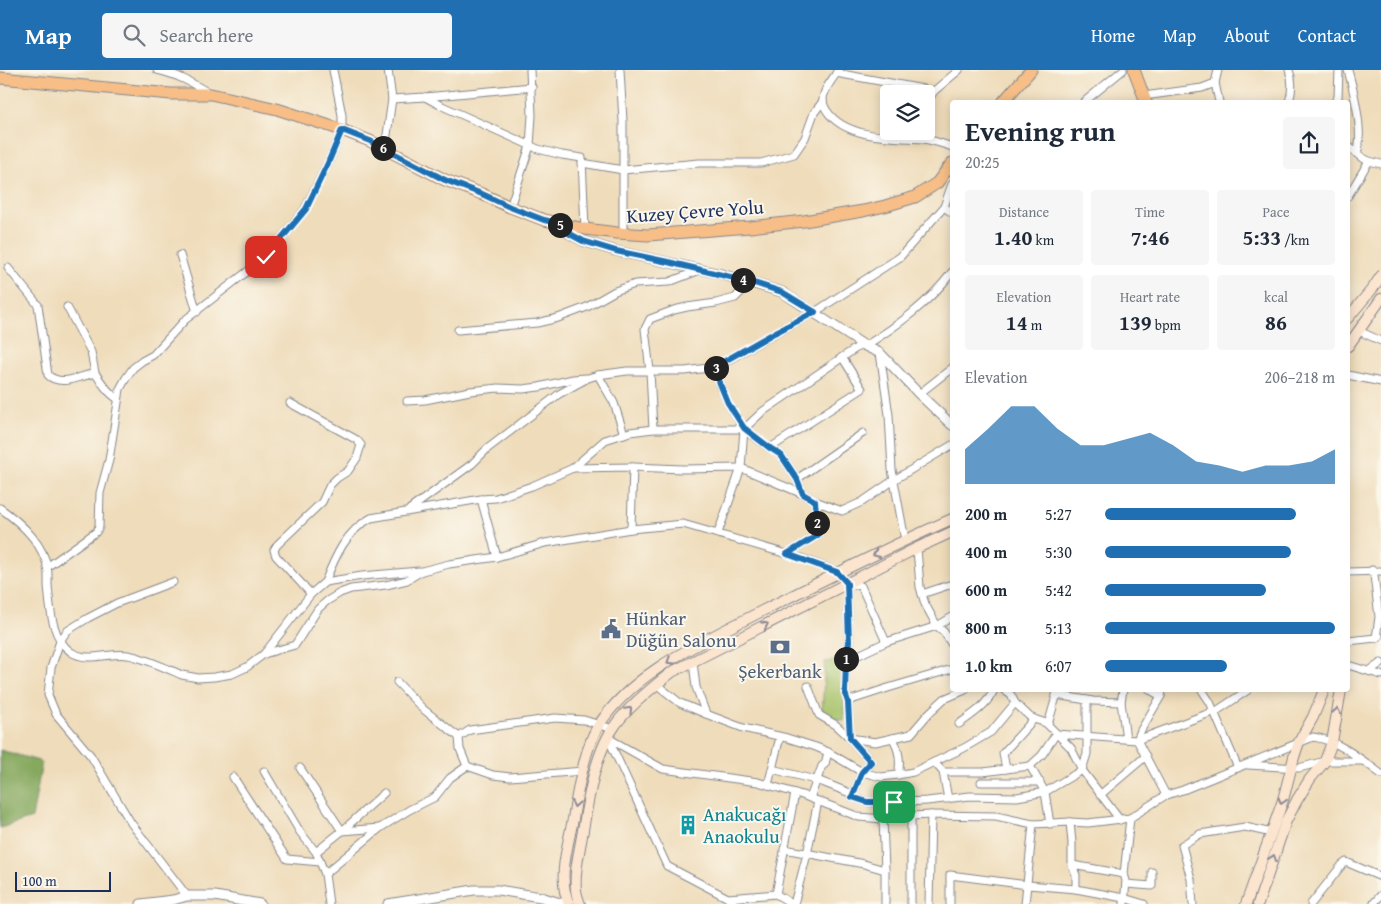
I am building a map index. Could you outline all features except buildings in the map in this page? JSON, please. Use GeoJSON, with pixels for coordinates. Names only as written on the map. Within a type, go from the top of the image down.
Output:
{"type":"FeatureCollection","features":[{"type":"Feature","properties":{"kind":"main road"},"geometry":{"type":"LineString","coordinates":[[1004,100],[1031,70]]}},
{"type":"Feature","properties":{"kind":"main road"},"geometry":{"type":"LineString","coordinates":[[1134,70],[1145,99]]}},
{"type":"Feature","properties":{"kind":"main road","name":"Kuzey Çevre Yolu"},"geometry":{"type":"LineString","coordinates":[[0,78],[171,94],[211,94],[277,109],[370,141],[445,180],[544,220],[585,229],[623,234],[648,235],[750,227],[870,209],[916,197],[938,182],[950,166]]}},
{"type":"Feature","properties":{"kind":"main road"},"geometry":{"type":"LineString","coordinates":[[1350,316],[1381,276]]}},
{"type":"Feature","properties":{"kind":"main road"},"geometry":{"type":"LineString","coordinates":[[1350,343],[1381,299]]}},
{"type":"Feature","properties":{"kind":"main road"},"geometry":{"type":"LineString","coordinates":[[570,904],[564,886],[564,866],[577,793],[589,746],[612,707],[652,673],[682,654],[837,572],[950,520]]}},
{"type":"Feature","properties":{"kind":"main road"},"geometry":{"type":"LineString","coordinates":[[580,904],[576,892],[578,856],[594,776],[610,733],[633,706],[672,672],[950,533]]}},
{"type":"Feature","properties":{"kind":"main road"},"geometry":{"type":"LineString","coordinates":[[1246,904],[1283,800],[1290,768],[1299,742],[1313,717],[1323,692]]}},
{"type":"Feature","properties":{"kind":"main road"},"geometry":{"type":"LineString","coordinates":[[1258,904],[1286,822],[1310,779],[1325,761],[1332,742],[1341,692]]}},
{"type":"Feature","properties":{"kind":"street"},"geometry":{"type":"LineString","coordinates":[[157,70],[184,78],[211,94]]}},
{"type":"Feature","properties":{"kind":"street"},"geometry":{"type":"LineString","coordinates":[[47,567],[96,532],[100,527],[100,494],[109,460],[120,388],[133,368],[153,355],[185,320],[266,257],[306,209],[342,130],[342,115],[333,70]]}},
{"type":"Feature","properties":{"kind":"street"},"geometry":{"type":"LineString","coordinates":[[386,149],[392,99],[388,70]]}},
{"type":"Feature","properties":{"kind":"street"},"geometry":{"type":"LineString","coordinates":[[510,207],[530,146],[532,87],[530,70]]}},
{"type":"Feature","properties":{"kind":"street"},"geometry":{"type":"LineString","coordinates":[[620,70],[623,121],[623,234]]}},
{"type":"Feature","properties":{"kind":"street"},"geometry":{"type":"LineString","coordinates":[[935,90],[959,70]]}},
{"type":"Feature","properties":{"kind":"street"},"geometry":{"type":"LineString","coordinates":[[1086,100],[1123,70]]}},
{"type":"Feature","properties":{"kind":"street"},"geometry":{"type":"LineString","coordinates":[[1218,70],[1216,83],[1219,100]]}},
{"type":"Feature","properties":{"kind":"street"},"geometry":{"type":"LineString","coordinates":[[1289,70],[1292,92],[1290,100]]}},
{"type":"Feature","properties":{"kind":"street"},"geometry":{"type":"LineString","coordinates":[[1337,100],[1339,70]]}},
{"type":"Feature","properties":{"kind":"street"},"geometry":{"type":"LineString","coordinates":[[1348,70],[1357,112],[1359,142],[1357,154]]}},
{"type":"Feature","properties":{"kind":"street"},"geometry":{"type":"LineString","coordinates":[[582,163],[623,170],[699,163],[761,163],[794,154],[805,138],[814,113],[823,101],[824,93],[837,72],[903,85]]}},
{"type":"Feature","properties":{"kind":"street"},"geometry":{"type":"LineString","coordinates":[[1145,99],[1216,83]]}},
{"type":"Feature","properties":{"kind":"street"},"geometry":{"type":"LineString","coordinates":[[392,99],[532,87]]}},
{"type":"Feature","properties":{"kind":"street"},"geometry":{"type":"LineString","coordinates":[[425,97],[530,146],[549,152],[582,158],[585,229]]}},
{"type":"Feature","properties":{"kind":"street"},"geometry":{"type":"LineString","coordinates":[[823,101],[833,118],[842,125],[880,135]]}},
{"type":"Feature","properties":{"kind":"street"},"geometry":{"type":"LineString","coordinates":[[931,140],[950,146]]}},
{"type":"Feature","properties":{"kind":"street"},"geometry":{"type":"LineString","coordinates":[[1350,148],[1369,161],[1381,164]]}},
{"type":"Feature","properties":{"kind":"street"},"geometry":{"type":"LineString","coordinates":[[1350,193],[1369,161]]}},
{"type":"Feature","properties":{"kind":"street"},"geometry":{"type":"LineString","coordinates":[[407,511],[472,464],[487,449],[559,394],[588,378],[627,371],[685,371],[716,366],[815,312],[900,257],[944,207],[950,190]]}},
{"type":"Feature","properties":{"kind":"street"},"geometry":{"type":"LineString","coordinates":[[944,207],[950,212]]}},
{"type":"Feature","properties":{"kind":"street"},"geometry":{"type":"LineString","coordinates":[[558,223],[570,234],[583,241],[616,251],[751,282],[782,292],[864,345],[880,353],[919,394],[950,422]]}},
{"type":"Feature","properties":{"kind":"street"},"geometry":{"type":"LineString","coordinates":[[180,255],[197,312]]}},
{"type":"Feature","properties":{"kind":"street"},"geometry":{"type":"LineString","coordinates":[[8,268],[38,305],[48,375],[52,379],[71,380],[95,372]]}},
{"type":"Feature","properties":{"kind":"street"},"geometry":{"type":"LineString","coordinates":[[458,330],[558,318],[587,306],[615,291],[635,284],[670,282],[701,270]]}},
{"type":"Feature","properties":{"kind":"street"},"geometry":{"type":"LineString","coordinates":[[0,508],[14,518],[28,532],[45,558],[50,612],[60,641],[71,652],[92,658],[117,654],[130,655],[182,675],[198,678],[232,674],[247,667],[264,654],[310,594],[325,582],[339,550],[361,523],[371,518],[407,511],[496,498],[532,486],[573,468],[605,440],[624,434],[653,429],[744,428],[762,412],[842,357],[895,327],[916,311],[950,274]]}},
{"type":"Feature","properties":{"kind":"street"},"geometry":{"type":"LineString","coordinates":[[653,429],[650,371],[645,329],[650,319],[674,310],[735,298],[751,282]]}},
{"type":"Feature","properties":{"kind":"street"},"geometry":{"type":"LineString","coordinates":[[67,307],[91,352],[95,372],[107,390],[118,399]]}},
{"type":"Feature","properties":{"kind":"street"},"geometry":{"type":"LineString","coordinates":[[1359,331],[1381,341]]}},
{"type":"Feature","properties":{"kind":"street"},"geometry":{"type":"LineString","coordinates":[[880,353],[889,415],[889,444],[905,540]]}},
{"type":"Feature","properties":{"kind":"street"},"geometry":{"type":"LineString","coordinates":[[770,448],[862,389],[842,357]]}},
{"type":"Feature","properties":{"kind":"street"},"geometry":{"type":"LineString","coordinates":[[716,366],[719,381],[728,403],[744,428],[781,455],[797,479],[803,494]]}},
{"type":"Feature","properties":{"kind":"street"},"geometry":{"type":"LineString","coordinates":[[919,394],[950,370]]}},
{"type":"Feature","properties":{"kind":"street"},"geometry":{"type":"LineString","coordinates":[[598,375],[614,403],[624,434]]}},
{"type":"Feature","properties":{"kind":"street"},"geometry":{"type":"LineString","coordinates":[[1350,375],[1381,382]]}},
{"type":"Feature","properties":{"kind":"street"},"geometry":{"type":"LineString","coordinates":[[407,401],[425,400],[470,391],[498,388],[523,389],[539,387],[574,379],[588,378]]}},
{"type":"Feature","properties":{"kind":"street"},"geometry":{"type":"LineString","coordinates":[[290,403],[357,440],[361,445],[357,458],[348,471],[330,485],[322,502],[274,550],[276,556],[310,594]]}},
{"type":"Feature","properties":{"kind":"street"},"geometry":{"type":"LineString","coordinates":[[718,533],[741,468],[744,428]]}},
{"type":"Feature","properties":{"kind":"street"},"geometry":{"type":"LineString","coordinates":[[797,479],[863,433]]}},
{"type":"Feature","properties":{"kind":"street"},"geometry":{"type":"LineString","coordinates":[[573,468],[741,468],[842,511],[862,502],[950,446]]}},
{"type":"Feature","properties":{"kind":"street"},"geometry":{"type":"LineString","coordinates":[[632,529],[633,467]]}},
{"type":"Feature","properties":{"kind":"street"},"geometry":{"type":"LineString","coordinates":[[481,499],[497,557]]}},
{"type":"Feature","properties":{"kind":"street"},"geometry":{"type":"LineString","coordinates":[[787,554],[818,535],[815,501]]}},
{"type":"Feature","properties":{"kind":"street"},"geometry":{"type":"LineString","coordinates":[[325,582],[422,570],[497,557],[545,543],[632,529],[683,524],[787,554],[837,572],[847,583],[860,586],[886,642]]}},
{"type":"Feature","properties":{"kind":"street"},"geometry":{"type":"LineString","coordinates":[[917,548],[920,587],[924,604],[937,626],[944,632],[950,642]]}},
{"type":"Feature","properties":{"kind":"street"},"geometry":{"type":"LineString","coordinates":[[264,654],[295,645],[318,609],[340,593],[351,589],[386,585],[407,580],[422,570]]}},
{"type":"Feature","properties":{"kind":"street"},"geometry":{"type":"LineString","coordinates":[[1350,641],[1378,636],[1379,601],[1372,570]]}},
{"type":"Feature","properties":{"kind":"street"},"geometry":{"type":"LineString","coordinates":[[1350,572],[1381,571]]}},
{"type":"Feature","properties":{"kind":"street"},"geometry":{"type":"LineString","coordinates":[[173,582],[117,603],[67,631],[60,641],[51,668],[48,695],[56,714],[91,756],[131,823],[187,896]]}},
{"type":"Feature","properties":{"kind":"street"},"geometry":{"type":"LineString","coordinates":[[847,583],[849,642],[846,660],[845,693],[848,702],[850,738]]}},
{"type":"Feature","properties":{"kind":"street"},"geometry":{"type":"LineString","coordinates":[[922,594],[950,585]]}},
{"type":"Feature","properties":{"kind":"street"},"geometry":{"type":"LineString","coordinates":[[846,660],[886,642],[937,626],[950,619]]}},
{"type":"Feature","properties":{"kind":"street"},"geometry":{"type":"LineString","coordinates":[[693,662],[696,687],[706,714]]}},
{"type":"Feature","properties":{"kind":"street"},"geometry":{"type":"LineString","coordinates":[[1369,671],[1381,663]]}},
{"type":"Feature","properties":{"kind":"street"},"geometry":{"type":"LineString","coordinates":[[1350,666],[1381,675]]}},
{"type":"Feature","properties":{"kind":"street"},"geometry":{"type":"LineString","coordinates":[[848,702],[950,670]]}},
{"type":"Feature","properties":{"kind":"street"},"geometry":{"type":"LineString","coordinates":[[397,682],[423,709],[459,737],[460,749],[467,766],[493,775],[510,777],[582,771]]}},
{"type":"Feature","properties":{"kind":"street"},"geometry":{"type":"LineString","coordinates":[[656,684],[680,703],[706,714],[743,728],[797,741],[828,752],[853,768],[881,777],[898,776],[913,772],[964,748],[991,732],[1015,703]]}},
{"type":"Feature","properties":{"kind":"street"},"geometry":{"type":"LineString","coordinates":[[808,686],[819,715],[836,725],[871,762],[862,772],[852,797]]}},
{"type":"Feature","properties":{"kind":"street"},"geometry":{"type":"LineString","coordinates":[[850,738],[875,742],[911,734],[944,699],[960,692]]}},
{"type":"Feature","properties":{"kind":"street"},"geometry":{"type":"LineString","coordinates":[[959,724],[990,699],[993,692]]}},
{"type":"Feature","properties":{"kind":"street"},"geometry":{"type":"LineString","coordinates":[[1046,723],[1049,721],[1057,692],[1087,700],[1121,702]]}},
{"type":"Feature","properties":{"kind":"street"},"geometry":{"type":"LineString","coordinates":[[1123,692],[1121,702],[1126,740]]}},
{"type":"Feature","properties":{"kind":"street"},"geometry":{"type":"LineString","coordinates":[[1203,692],[1242,766]]}},
{"type":"Feature","properties":{"kind":"street"},"geometry":{"type":"LineString","coordinates":[[1056,734],[1137,740],[1214,712],[1245,692]]}},
{"type":"Feature","properties":{"kind":"street"},"geometry":{"type":"LineString","coordinates":[[1012,693],[1015,703],[1034,719],[1046,723],[1071,748],[1082,770],[1120,820]]}},
{"type":"Feature","properties":{"kind":"street"},"geometry":{"type":"LineString","coordinates":[[1137,740],[1162,693]]}},
{"type":"Feature","properties":{"kind":"street"},"geometry":{"type":"LineString","coordinates":[[772,768],[817,780],[867,802],[882,803],[981,796],[1017,797],[1045,792],[1082,770],[1087,754],[1087,700]]}},
{"type":"Feature","properties":{"kind":"street"},"geometry":{"type":"LineString","coordinates":[[459,737],[470,730],[555,718],[584,720],[600,725],[663,769],[758,782],[810,798],[859,817],[883,819],[895,816],[931,815],[996,816],[1034,824],[1088,823],[1120,820],[1130,818],[1166,795],[1313,738],[1323,738],[1332,742],[1364,761],[1381,774]]}},
{"type":"Feature","properties":{"kind":"street"},"geometry":{"type":"LineString","coordinates":[[1006,769],[1002,753],[1034,719]]}},
{"type":"Feature","properties":{"kind":"street"},"geometry":{"type":"LineString","coordinates":[[610,733],[667,866],[728,898],[734,904]]}},
{"type":"Feature","properties":{"kind":"street"},"geometry":{"type":"LineString","coordinates":[[943,772],[983,772],[1030,766],[1042,756],[1056,734]]}},
{"type":"Feature","properties":{"kind":"street"},"geometry":{"type":"LineString","coordinates":[[768,785],[780,737]]}},
{"type":"Feature","properties":{"kind":"street"},"geometry":{"type":"LineString","coordinates":[[893,738],[897,745],[901,766],[898,776]]}},
{"type":"Feature","properties":{"kind":"street"},"geometry":{"type":"LineString","coordinates":[[1137,740],[1166,795]]}},
{"type":"Feature","properties":{"kind":"street"},"geometry":{"type":"LineString","coordinates":[[810,798],[822,766],[825,764],[828,752]]}},
{"type":"Feature","properties":{"kind":"street"},"geometry":{"type":"LineString","coordinates":[[1100,795],[1146,756]]}},
{"type":"Feature","properties":{"kind":"street"},"geometry":{"type":"LineString","coordinates":[[1242,766],[1299,768],[1325,761],[1364,761]]}},
{"type":"Feature","properties":{"kind":"street"},"geometry":{"type":"LineString","coordinates":[[934,762],[943,772],[948,799]]}},
{"type":"Feature","properties":{"kind":"street"},"geometry":{"type":"LineString","coordinates":[[325,874],[380,828],[435,797],[450,778],[467,766]]}},
{"type":"Feature","properties":{"kind":"street"},"geometry":{"type":"LineString","coordinates":[[1030,766],[1045,792],[1050,824]]}},
{"type":"Feature","properties":{"kind":"street"},"geometry":{"type":"LineString","coordinates":[[300,768],[342,831]]}},
{"type":"Feature","properties":{"kind":"street"},"geometry":{"type":"LineString","coordinates":[[264,771],[300,832],[316,852],[325,874],[329,904]]}},
{"type":"Feature","properties":{"kind":"street"},"geometry":{"type":"LineString","coordinates":[[233,777],[287,859],[320,862]]}},
{"type":"Feature","properties":{"kind":"street"},"geometry":{"type":"LineString","coordinates":[[981,782],[1040,782]]}},
{"type":"Feature","properties":{"kind":"street"},"geometry":{"type":"LineString","coordinates":[[316,852],[384,793]]}},
{"type":"Feature","properties":{"kind":"street"},"geometry":{"type":"LineString","coordinates":[[776,894],[795,793]]}},
{"type":"Feature","properties":{"kind":"street"},"geometry":{"type":"LineString","coordinates":[[728,898],[776,894],[793,904],[807,854],[818,801]]}},
{"type":"Feature","properties":{"kind":"street"},"geometry":{"type":"LineString","coordinates":[[929,904],[931,815]]}},
{"type":"Feature","properties":{"kind":"street"},"geometry":{"type":"LineString","coordinates":[[911,816],[911,904]]}},
{"type":"Feature","properties":{"kind":"street"},"geometry":{"type":"LineString","coordinates":[[1124,901],[1126,884],[1124,874],[1130,818]]}},
{"type":"Feature","properties":{"kind":"street"},"geometry":{"type":"LineString","coordinates":[[883,819],[885,904]]}},
{"type":"Feature","properties":{"kind":"street"},"geometry":{"type":"LineString","coordinates":[[1070,822],[1072,865],[1076,874],[1076,889]]}},
{"type":"Feature","properties":{"kind":"street"},"geometry":{"type":"LineString","coordinates":[[1026,904],[1034,824]]}},
{"type":"Feature","properties":{"kind":"street"},"geometry":{"type":"LineString","coordinates":[[1193,904],[1191,878],[1182,846],[1200,834],[1245,826],[1272,833]]}},
{"type":"Feature","properties":{"kind":"street"},"geometry":{"type":"LineString","coordinates":[[342,831],[380,828]]}},
{"type":"Feature","properties":{"kind":"street"},"geometry":{"type":"LineString","coordinates":[[784,849],[864,864],[885,870]]}},
{"type":"Feature","properties":{"kind":"street"},"geometry":{"type":"LineString","coordinates":[[1315,903],[1346,862],[1381,877]]}},
{"type":"Feature","properties":{"kind":"street"},"geometry":{"type":"LineString","coordinates":[[1072,865],[1124,874]]}},
{"type":"Feature","properties":{"kind":"street"},"geometry":{"type":"LineString","coordinates":[[1126,884],[1152,886],[1152,872]]}},
{"type":"Feature","properties":{"kind":"street"},"geometry":{"type":"LineString","coordinates":[[950,904],[950,875],[1076,889],[1144,904]]}},
{"type":"Feature","properties":{"kind":"street"},"geometry":{"type":"LineString","coordinates":[[388,904],[474,890],[498,890],[541,897],[563,904]]}},
{"type":"Feature","properties":{"kind":"street"},"geometry":{"type":"LineString","coordinates":[[1373,904],[1381,895]]}},
{"type":"Feature","properties":{"kind":"street"},"geometry":{"type":"LineString","coordinates":[[141,904],[173,900],[187,896],[260,904]]}},
{"type":"Feature","properties":{"kind":"green space"},"geometry":{"type":"Polygon","coordinates":[[[844,660],[844,721],[822,715],[825,662],[844,660]]]}},
{"type":"Feature","properties":{"kind":"green space"},"geometry":{"type":"Polygon","coordinates":[[[0,750],[42,762],[32,818],[0,828],[0,750]]]}},
{"type":"Feature","properties":{"kind":"place","name":"Hünkar Düğün Salonu"},"geometry":{"type":"Point","coordinates":[611,629]}},
{"type":"Feature","properties":{"kind":"place","name":"Şekerbank"},"geometry":{"type":"Point","coordinates":[780,647]}},
{"type":"Feature","properties":{"kind":"place","name":"Anakucağı Anaokulu"},"geometry":{"type":"Point","coordinates":[688,825]}},
{"type":"Feature","properties":{"kind":"route"},"geometry":{"type":"LineString","coordinates":[[266,257],[306,209],[342,130],[370,141],[445,180],[544,220],[558,223],[570,234],[583,241],[616,251],[751,282],[782,292],[815,312],[716,366],[719,381],[728,403],[744,428],[781,455],[797,479],[803,494],[815,501],[818,535],[787,554],[837,572],[847,583],[849,642],[846,660],[845,693],[848,702],[850,738],[871,762],[862,772],[852,797],[867,802],[894,802]]}}]}
